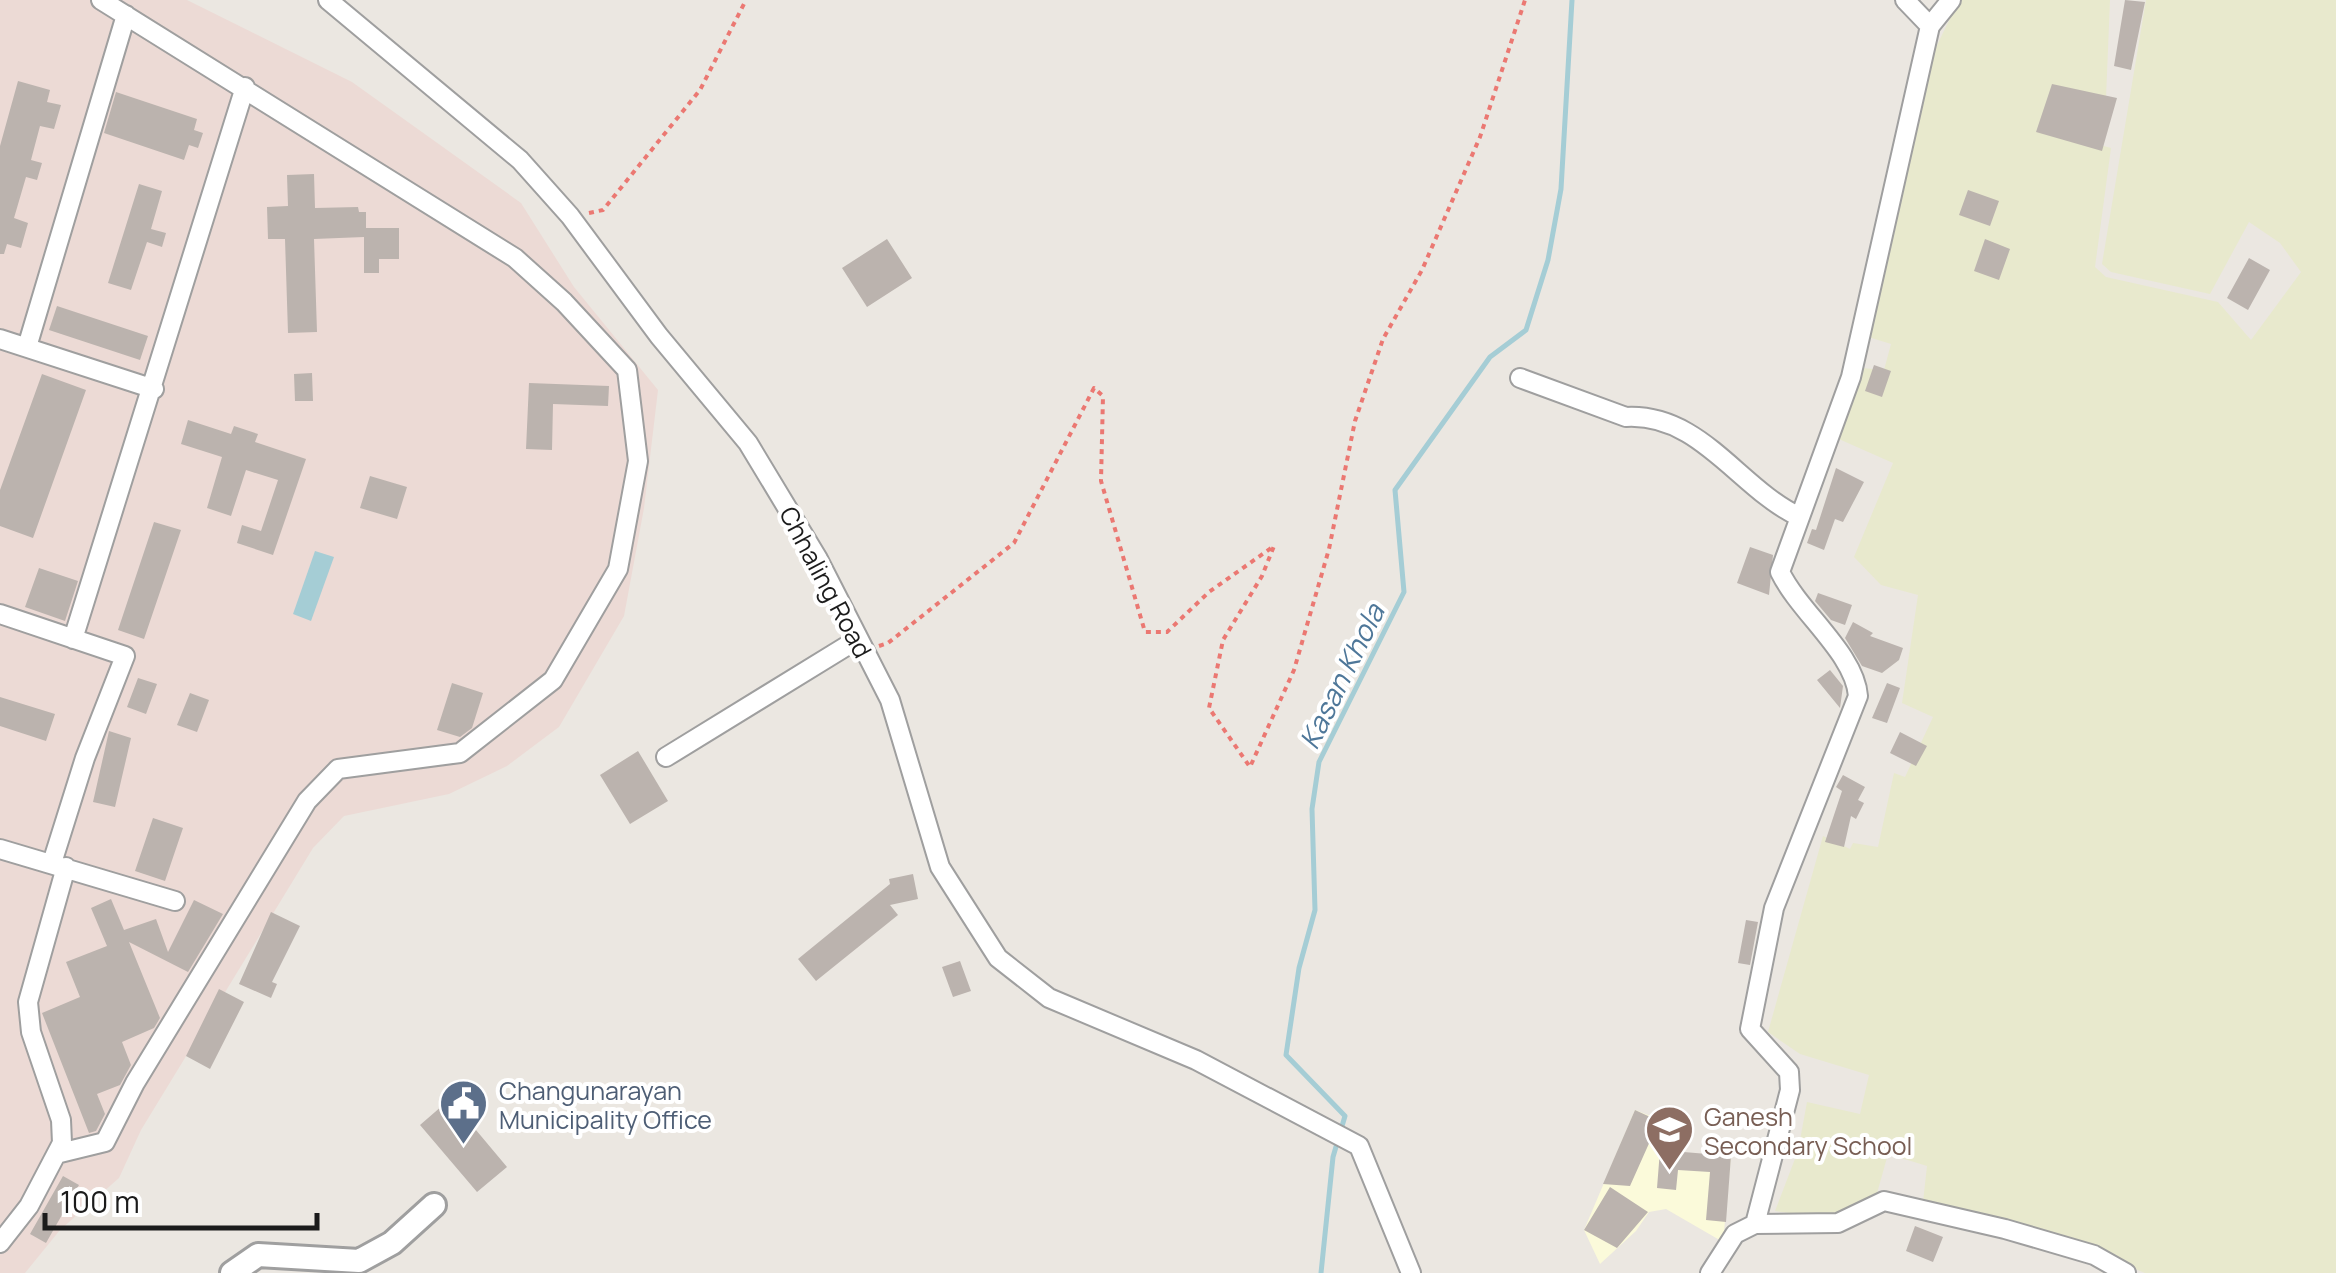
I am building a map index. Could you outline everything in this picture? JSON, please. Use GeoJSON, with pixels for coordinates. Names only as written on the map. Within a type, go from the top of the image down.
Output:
{"type":"FeatureCollection","features":[{"type":"Feature","properties":{"kind":"street"},"geometry":{"type":"LineString","coordinates":[[60,1153],[105,1142],[135,1083],[307,801],[338,769],[460,754],[553,680],[618,569],[638,461],[628,370],[564,302],[515,258],[101,0]]}},
{"type":"Feature","properties":{"kind":"street","name":"Chhaling Road"},"geometry":{"type":"LineString","coordinates":[[328,0],[520,160],[570,216],[659,336],[748,443],[818,559],[890,700],[940,867],[998,958],[1048,998],[1196,1060],[1359,1146],[1410,1273]]}},
{"type":"Feature","properties":{"kind":"street"},"geometry":{"type":"LineString","coordinates":[[1905,0],[1930,26]]}},
{"type":"Feature","properties":{"kind":"street"},"geometry":{"type":"LineString","coordinates":[[1755,1224],[1790,1090],[1789,1072],[1750,1029],[1774,908],[1858,696],[1857,676],[1792,596],[1780,572],[1851,376],[1930,26],[1952,0]]}},
{"type":"Feature","properties":{"kind":"street"},"geometry":{"type":"LineString","coordinates":[[27,347],[126,15]]}},
{"type":"Feature","properties":{"kind":"street"},"geometry":{"type":"LineString","coordinates":[[73,638],[154,389],[245,87]]}},
{"type":"Feature","properties":{"kind":"street"},"geometry":{"type":"LineString","coordinates":[[0,339],[154,389]]}},
{"type":"Feature","properties":{"kind":"street"},"geometry":{"type":"LineString","coordinates":[[1520,378],[1626,417],[1643,416],[1678,427],[1730,462],[1764,497],[1800,517]]}},
{"type":"Feature","properties":{"kind":"street"},"geometry":{"type":"LineString","coordinates":[[0,614],[125,656],[84,758],[28,1002],[31,1032],[60,1120],[60,1153],[0,1243]]}},
{"type":"Feature","properties":{"kind":"street"},"geometry":{"type":"LineString","coordinates":[[666,757],[860,645]]}},
{"type":"Feature","properties":{"kind":"street"},"geometry":{"type":"LineString","coordinates":[[0,849],[175,901]]}},
{"type":"Feature","properties":{"kind":"street"},"geometry":{"type":"LineString","coordinates":[[1710,1273],[1735,1234],[1755,1224],[1838,1223],[1884,1201],[2023,1234],[2094,1256],[2126,1273]]}},
{"type":"Feature","properties":{"kind":"street"},"geometry":{"type":"LineString","coordinates":[[232,1273],[258,1255],[359,1261],[392,1243],[434,1204]]}},
{"type":"Feature","properties":{"kind":"path"},"geometry":{"type":"LineString","coordinates":[[570,216],[603,210],[700,90],[746,0]]}},
{"type":"Feature","properties":{"kind":"path"},"geometry":{"type":"LineString","coordinates":[[860,645],[888,644],[1014,543],[1094,388],[1103,396],[1101,481],[1145,632],[1167,632],[1209,592],[1274,546],[1262,576],[1224,640],[1209,708],[1250,767],[1294,670],[1328,550],[1355,421],[1383,338],[1422,270],[1480,137],[1525,0]]}},
{"type":"Feature","properties":{"kind":"shaded area"},"geometry":{"type":"Polygon","coordinates":[[[0,0],[187,0],[352,82],[521,203],[574,287],[658,390],[644,508],[624,616],[559,727],[507,766],[449,794],[344,816],[313,848],[141,1130],[119,1178],[60,1230],[25,1273],[0,1273],[0,0]]]}},
{"type":"Feature","properties":{"kind":"shaded area"},"geometry":{"type":"Polygon","coordinates":[[[1959,0],[2110,0],[2106,98],[2039,128],[2111,148],[2095,267],[2106,277],[2218,302],[2251,340],[2301,272],[2280,243],[2249,222],[2210,294],[2111,272],[2102,264],[2146,0],[2336,0],[2336,1273],[2145,1273],[2054,1235],[1923,1202],[1927,1166],[1888,1154],[1874,1204],[1838,1219],[1775,1211],[1798,1151],[1807,1102],[1860,1114],[1869,1075],[1800,1054],[1768,1032],[1823,836],[1850,849],[1853,843],[1878,847],[1894,773],[1905,777],[1933,717],[1902,703],[1918,595],[1881,585],[1854,557],[1893,463],[1832,436],[1862,368],[1884,370],[1891,344],[1865,336],[1922,76],[1959,0]]]}},
{"type":"Feature","properties":{"kind":"shaded area","name":"Ganesh Secondary School"},"geometry":{"type":"Polygon","coordinates":[[[1635,1110],[1679,1127],[1680,1154],[1731,1156],[1723,1242],[1666,1209],[1649,1212],[1636,1231],[1600,1264],[1584,1230],[1635,1110]]]}},
{"type":"Feature","properties":{"kind":"water"},"geometry":{"type":"Polygon","coordinates":[[[315,551],[334,557],[311,621],[293,614],[315,551]]]}},
{"type":"Feature","properties":{"kind":"building"},"geometry":{"type":"Polygon","coordinates":[[[2125,0],[2145,2],[2131,70],[2114,66],[2125,0]]]}},
{"type":"Feature","properties":{"kind":"building"},"geometry":{"type":"Polygon","coordinates":[[[18,81],[50,90],[47,102],[61,105],[54,129],[40,126],[31,160],[42,163],[37,180],[26,177],[14,218],[28,223],[21,248],[7,244],[4,254],[0,254],[0,146],[18,81]]]}},
{"type":"Feature","properties":{"kind":"building"},"geometry":{"type":"Polygon","coordinates":[[[2052,84],[2117,98],[2102,151],[2036,132],[2052,84]]]}},
{"type":"Feature","properties":{"kind":"building"},"geometry":{"type":"Polygon","coordinates":[[[116,92],[197,119],[194,130],[203,133],[198,148],[189,145],[184,160],[104,133],[116,92]]]}},
{"type":"Feature","properties":{"kind":"building"},"geometry":{"type":"Polygon","coordinates":[[[314,174],[315,208],[358,207],[359,212],[366,212],[366,228],[399,228],[399,259],[379,259],[379,273],[364,273],[364,237],[314,239],[317,332],[288,333],[285,239],[268,239],[267,207],[288,206],[287,175],[314,174]]]}},
{"type":"Feature","properties":{"kind":"building"},"geometry":{"type":"Polygon","coordinates":[[[139,184],[162,191],[151,229],[166,233],[162,247],[147,242],[131,290],[108,283],[139,184]]]}},
{"type":"Feature","properties":{"kind":"building"},"geometry":{"type":"Polygon","coordinates":[[[1968,190],[1999,201],[1990,226],[1959,215],[1968,190]]]}},
{"type":"Feature","properties":{"kind":"building"},"geometry":{"type":"Polygon","coordinates":[[[887,239],[912,278],[867,307],[842,268],[887,239]]]}},
{"type":"Feature","properties":{"kind":"building"},"geometry":{"type":"Polygon","coordinates":[[[1985,239],[2010,249],[1999,280],[1974,271],[1985,239]]]}},
{"type":"Feature","properties":{"kind":"building"},"geometry":{"type":"Polygon","coordinates":[[[2249,258],[2270,270],[2248,310],[2227,298],[2249,258]]]}},
{"type":"Feature","properties":{"kind":"building"},"geometry":{"type":"Polygon","coordinates":[[[57,306],[148,336],[140,360],[49,330],[57,306]]]}},
{"type":"Feature","properties":{"kind":"building"},"geometry":{"type":"Polygon","coordinates":[[[1874,365],[1891,371],[1882,397],[1865,391],[1874,365]]]}},
{"type":"Feature","properties":{"kind":"building"},"geometry":{"type":"Polygon","coordinates":[[[312,373],[313,401],[295,401],[294,374],[312,373]]]}},
{"type":"Feature","properties":{"kind":"building"},"geometry":{"type":"Polygon","coordinates":[[[42,374],[86,390],[33,538],[0,526],[0,490],[42,374]]]}},
{"type":"Feature","properties":{"kind":"building"},"geometry":{"type":"Polygon","coordinates":[[[529,383],[609,386],[608,406],[553,404],[552,450],[526,449],[529,383]]]}},
{"type":"Feature","properties":{"kind":"building"},"geometry":{"type":"Polygon","coordinates":[[[188,420],[231,434],[234,426],[258,434],[255,442],[306,459],[273,555],[237,543],[242,525],[261,531],[278,480],[246,470],[231,516],[207,508],[222,457],[181,444],[188,420]]]}},
{"type":"Feature","properties":{"kind":"building"},"geometry":{"type":"Polygon","coordinates":[[[1836,468],[1864,482],[1843,522],[1835,519],[1824,550],[1807,543],[1812,529],[1816,530],[1836,468]]]}},
{"type":"Feature","properties":{"kind":"building"},"geometry":{"type":"Polygon","coordinates":[[[370,476],[407,487],[397,519],[360,508],[370,476]]]}},
{"type":"Feature","properties":{"kind":"building"},"geometry":{"type":"Polygon","coordinates":[[[154,522],[181,530],[144,639],[118,630],[154,522]]]}},
{"type":"Feature","properties":{"kind":"building"},"geometry":{"type":"Polygon","coordinates":[[[1750,547],[1773,555],[1769,595],[1737,583],[1750,547]]]}},
{"type":"Feature","properties":{"kind":"building"},"geometry":{"type":"Polygon","coordinates":[[[39,568],[78,581],[65,621],[25,607],[39,568]]]}},
{"type":"Feature","properties":{"kind":"building"},"geometry":{"type":"Polygon","coordinates":[[[1818,593],[1852,605],[1845,625],[1831,620],[1815,601],[1818,593]]]}},
{"type":"Feature","properties":{"kind":"building"},"geometry":{"type":"Polygon","coordinates":[[[1853,622],[1873,633],[1870,636],[1903,648],[1899,660],[1882,673],[1862,666],[1845,638],[1853,622]]]}},
{"type":"Feature","properties":{"kind":"building"},"geometry":{"type":"Polygon","coordinates":[[[1830,670],[1843,686],[1840,708],[1817,680],[1830,670]]]}},
{"type":"Feature","properties":{"kind":"building"},"geometry":{"type":"Polygon","coordinates":[[[138,678],[157,684],[146,714],[127,707],[138,678]]]}},
{"type":"Feature","properties":{"kind":"building"},"geometry":{"type":"Polygon","coordinates":[[[452,683],[483,693],[472,728],[460,737],[437,730],[452,683]]]}},
{"type":"Feature","properties":{"kind":"building"},"geometry":{"type":"Polygon","coordinates":[[[1887,683],[1900,688],[1887,723],[1872,718],[1887,683]]]}},
{"type":"Feature","properties":{"kind":"building"},"geometry":{"type":"Polygon","coordinates":[[[190,693],[209,700],[197,732],[177,725],[190,693]]]}},
{"type":"Feature","properties":{"kind":"building"},"geometry":{"type":"Polygon","coordinates":[[[0,697],[55,714],[46,741],[0,726],[0,697]]]}},
{"type":"Feature","properties":{"kind":"building"},"geometry":{"type":"Polygon","coordinates":[[[109,731],[131,738],[115,807],[93,802],[109,731]]]}},
{"type":"Feature","properties":{"kind":"building"},"geometry":{"type":"Polygon","coordinates":[[[1900,732],[1927,746],[1916,766],[1890,753],[1900,732]]]}},
{"type":"Feature","properties":{"kind":"building"},"geometry":{"type":"Polygon","coordinates":[[[638,751],[668,801],[630,824],[600,775],[638,751]]]}},
{"type":"Feature","properties":{"kind":"building"},"geometry":{"type":"Polygon","coordinates":[[[1843,775],[1865,787],[1858,800],[1864,803],[1856,819],[1851,816],[1844,847],[1825,842],[1842,791],[1836,787],[1843,775]]]}},
{"type":"Feature","properties":{"kind":"building"},"geometry":{"type":"Polygon","coordinates":[[[153,818],[183,828],[165,881],[135,871],[153,818]]]}},
{"type":"Feature","properties":{"kind":"building"},"geometry":{"type":"Polygon","coordinates":[[[913,874],[918,899],[890,905],[898,915],[816,981],[798,959],[890,884],[889,879],[913,874]]]}},
{"type":"Feature","properties":{"kind":"building"},"geometry":{"type":"Polygon","coordinates":[[[111,899],[124,930],[156,919],[168,952],[194,900],[223,914],[188,972],[129,942],[160,1018],[154,1028],[122,1042],[131,1065],[120,1085],[97,1094],[105,1114],[96,1131],[89,1133],[42,1013],[80,997],[66,962],[107,946],[91,908],[111,899]]]}},
{"type":"Feature","properties":{"kind":"building"},"geometry":{"type":"Polygon","coordinates":[[[271,912],[300,926],[272,982],[277,984],[271,998],[239,984],[271,912]]]}},
{"type":"Feature","properties":{"kind":"building"},"geometry":{"type":"Polygon","coordinates":[[[1746,920],[1758,922],[1750,965],[1738,963],[1746,920]]]}},
{"type":"Feature","properties":{"kind":"building"},"geometry":{"type":"Polygon","coordinates":[[[960,961],[971,991],[953,997],[942,967],[960,961]]]}},
{"type":"Feature","properties":{"kind":"building"},"geometry":{"type":"Polygon","coordinates":[[[219,989],[244,1002],[210,1069],[186,1056],[219,989]]]}},
{"type":"Feature","properties":{"kind":"building","name":"Changunarayan Municipality Office"},"geometry":{"type":"Polygon","coordinates":[[[450,1099],[507,1167],[477,1192],[420,1125],[450,1099]]]}},
{"type":"Feature","properties":{"kind":"building"},"geometry":{"type":"Polygon","coordinates":[[[1635,1110],[1659,1121],[1630,1186],[1603,1184],[1635,1110]]]}},
{"type":"Feature","properties":{"kind":"building"},"geometry":{"type":"Polygon","coordinates":[[[1660,1150],[1731,1156],[1726,1222],[1706,1220],[1710,1172],[1678,1170],[1676,1190],[1657,1188],[1660,1150]]]}},
{"type":"Feature","properties":{"kind":"building"},"geometry":{"type":"Polygon","coordinates":[[[63,1176],[79,1185],[46,1243],[30,1234],[63,1176]]]}},
{"type":"Feature","properties":{"kind":"building"},"geometry":{"type":"Polygon","coordinates":[[[1610,1187],[1648,1212],[1617,1248],[1584,1230],[1610,1187]]]}},
{"type":"Feature","properties":{"kind":"building"},"geometry":{"type":"Polygon","coordinates":[[[1915,1226],[1943,1237],[1933,1262],[1906,1251],[1915,1226]]]}},
{"type":"Feature","properties":{"kind":"waterway","name":"Kasan Khola"},"geometry":{"type":"LineString","coordinates":[[1321,1273],[1333,1157],[1345,1116],[1286,1055],[1299,968],[1315,910],[1312,809],[1319,762],[1404,592],[1395,490],[1490,357],[1526,330],[1548,260],[1561,189],[1572,0]]}},
{"type":"Feature","properties":{"kind":"place","name":"Changunarayan Municipality Office"},"geometry":{"type":"Point","coordinates":[464,1146]}},
{"type":"Feature","properties":{"kind":"place","name":"Ganesh Secondary School"},"geometry":{"type":"Point","coordinates":[1669,1172]}}]}
